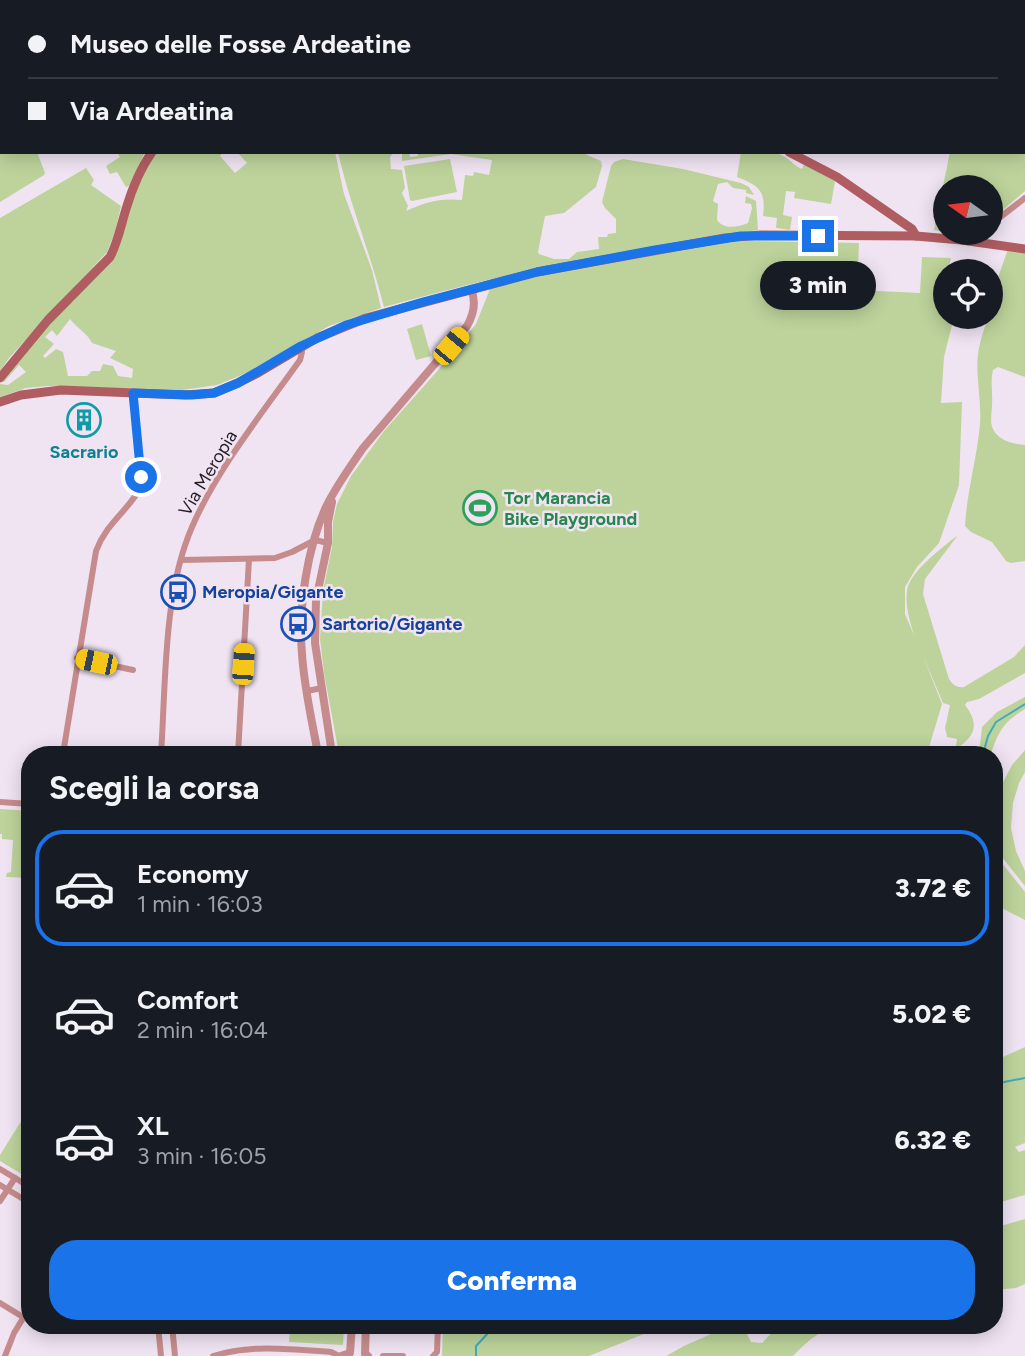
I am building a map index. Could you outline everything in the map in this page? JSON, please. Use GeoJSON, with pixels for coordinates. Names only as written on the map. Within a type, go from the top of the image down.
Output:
{"type":"FeatureCollection","features":[{"type":"Feature","properties":{"kind":"main road"},"geometry":{"type":"LineString","coordinates":[[0,378],[48,320],[110,257],[133,189],[151,154]]}},
{"type":"Feature","properties":{"kind":"main road"},"geometry":{"type":"LineString","coordinates":[[793,154],[837,177],[912,229],[916,236]]}},
{"type":"Feature","properties":{"kind":"main road"},"geometry":{"type":"LineString","coordinates":[[0,402],[21,395],[56,390],[192,395],[214,393],[258,373],[301,346],[357,321],[537,272],[655,250],[741,236],[933,238]]}},
{"type":"Feature","properties":{"kind":"main road"},"geometry":{"type":"LineString","coordinates":[[998,245],[1025,249]]}},
{"type":"Feature","properties":{"kind":"street"},"geometry":{"type":"LineString","coordinates":[[1003,215],[1025,198]]}},
{"type":"Feature","properties":{"kind":"street"},"geometry":{"type":"LineString","coordinates":[[317,746],[302,658],[301,617],[305,586],[322,516],[349,469],[368,443],[467,326],[474,304],[471,289]]}},
{"type":"Feature","properties":{"kind":"street","name":"Via Meropia"},"geometry":{"type":"LineString","coordinates":[[162,746],[174,588],[192,526],[222,471],[300,360],[301,346]]}},
{"type":"Feature","properties":{"kind":"street"},"geometry":{"type":"LineString","coordinates":[[64,746],[96,551],[107,528],[141,486],[133,393]]}},
{"type":"Feature","properties":{"kind":"street"},"geometry":{"type":"LineString","coordinates":[[331,746],[316,653],[315,620],[333,496]]}},
{"type":"Feature","properties":{"kind":"street"},"geometry":{"type":"LineString","coordinates":[[181,559],[281,557],[315,540],[328,543]]}},
{"type":"Feature","properties":{"kind":"street"},"geometry":{"type":"LineString","coordinates":[[238,746],[249,559]]}},
{"type":"Feature","properties":{"kind":"street"},"geometry":{"type":"LineString","coordinates":[[78,658],[133,670]]}},
{"type":"Feature","properties":{"kind":"street"},"geometry":{"type":"LineString","coordinates":[[307,691],[322,688]]}},
{"type":"Feature","properties":{"kind":"street"},"geometry":{"type":"LineString","coordinates":[[0,802],[21,803]]}},
{"type":"Feature","properties":{"kind":"street"},"geometry":{"type":"LineString","coordinates":[[0,1169],[21,1182]]}},
{"type":"Feature","properties":{"kind":"street"},"geometry":{"type":"LineString","coordinates":[[0,1201],[15,1178]]}},
{"type":"Feature","properties":{"kind":"street"},"geometry":{"type":"LineString","coordinates":[[0,1185],[21,1198]]}},
{"type":"Feature","properties":{"kind":"street"},"geometry":{"type":"LineString","coordinates":[[0,1303],[21,1316]]}},
{"type":"Feature","properties":{"kind":"street"},"geometry":{"type":"LineString","coordinates":[[5,1356],[21,1321]]}},
{"type":"Feature","properties":{"kind":"street"},"geometry":{"type":"LineString","coordinates":[[159,1334],[161,1356]]}},
{"type":"Feature","properties":{"kind":"street"},"geometry":{"type":"LineString","coordinates":[[173,1334],[175,1356]]}},
{"type":"Feature","properties":{"kind":"street"},"geometry":{"type":"LineString","coordinates":[[343,1355],[349,1334]]}},
{"type":"Feature","properties":{"kind":"street"},"geometry":{"type":"LineString","coordinates":[[214,1356],[260,1348],[366,1355],[366,1334]]}},
{"type":"Feature","properties":{"kind":"street"},"geometry":{"type":"LineString","coordinates":[[433,1356],[437,1352],[438,1334]]}},
{"type":"Feature","properties":{"kind":"street"},"geometry":{"type":"LineString","coordinates":[[383,1356],[403,1356]]}},
{"type":"Feature","properties":{"kind":"green space"},"geometry":{"type":"Polygon","coordinates":[[[0,154],[38,154],[44,175],[0,202],[0,154]]]}},
{"type":"Feature","properties":{"kind":"green space"},"geometry":{"type":"Polygon","coordinates":[[[118,154],[144,154],[129,186],[126,187],[117,172],[110,174],[106,166],[120,157],[118,154]]]}},
{"type":"Feature","properties":{"kind":"green space"},"geometry":{"type":"Polygon","coordinates":[[[154,154],[222,154],[220,156],[235,173],[247,163],[239,154],[335,154],[344,194],[372,270],[381,308],[329,326],[244,374],[217,385],[182,390],[48,386],[26,388],[0,397],[0,384],[8,385],[26,372],[19,365],[4,382],[0,381],[67,303],[74,301],[75,296],[106,265],[131,199],[154,154]],[[70,319],[57,336],[52,330],[45,337],[54,344],[43,356],[45,358],[56,349],[63,352],[68,376],[87,376],[92,371],[100,371],[103,364],[113,366],[118,376],[132,378],[133,369],[110,358],[116,351],[92,343],[70,319]]]}},
{"type":"Feature","properties":{"kind":"green space"},"geometry":{"type":"Polygon","coordinates":[[[339,154],[392,154],[390,157],[391,169],[402,170],[405,188],[402,193],[408,206],[406,211],[433,201],[462,200],[465,175],[473,176],[474,172],[489,175],[492,160],[451,154],[586,154],[601,161],[596,187],[564,213],[545,216],[539,254],[554,259],[569,259],[577,252],[599,249],[598,237],[616,233],[616,219],[602,202],[611,166],[623,159],[683,169],[749,187],[754,195],[746,193],[746,190],[733,188],[727,182],[718,184],[713,201],[718,204],[717,220],[731,227],[748,223],[752,208],[751,204],[745,203],[746,196],[756,201],[758,230],[570,262],[384,307],[339,154]]]}},
{"type":"Feature","properties":{"kind":"green space"},"geometry":{"type":"Polygon","coordinates":[[[402,154],[451,154],[402,161],[402,154]]]}},
{"type":"Feature","properties":{"kind":"green space"},"geometry":{"type":"Polygon","coordinates":[[[741,154],[777,154],[802,169],[804,164],[835,181],[831,204],[794,198],[795,192],[786,191],[783,215],[792,217],[790,230],[776,228],[777,218],[763,216],[760,190],[737,177],[741,154]]]}},
{"type":"Feature","properties":{"kind":"green space"},"geometry":{"type":"Polygon","coordinates":[[[950,154],[1025,154],[1025,191],[1003,210],[1003,175],[945,175],[950,154]]]}},
{"type":"Feature","properties":{"kind":"green space"},"geometry":{"type":"Polygon","coordinates":[[[450,159],[457,192],[410,200],[404,166],[450,159]]]}},
{"type":"Feature","properties":{"kind":"green space"},"geometry":{"type":"Polygon","coordinates":[[[86,168],[94,180],[91,185],[121,206],[107,252],[0,371],[0,218],[86,168]]]}},
{"type":"Feature","properties":{"kind":"green space"},"geometry":{"type":"Polygon","coordinates":[[[745,241],[859,243],[857,290],[920,293],[922,257],[951,258],[933,259],[933,329],[951,329],[944,357],[941,403],[962,402],[959,485],[939,543],[917,567],[905,587],[905,614],[914,635],[908,614],[909,584],[928,560],[958,535],[925,579],[923,594],[949,679],[955,686],[964,687],[1014,657],[1025,645],[1025,673],[965,705],[974,722],[970,737],[966,741],[956,746],[957,739],[947,737],[945,728],[950,705],[943,703],[923,656],[942,704],[929,746],[338,746],[320,639],[323,591],[337,504],[351,476],[384,431],[476,324],[490,289],[528,278],[710,244],[745,241]]]}},
{"type":"Feature","properties":{"kind":"green space"},"geometry":{"type":"Polygon","coordinates":[[[1008,249],[1025,252],[1025,377],[998,367],[993,370],[992,379],[991,418],[994,431],[1001,438],[1025,445],[1025,561],[1011,563],[1006,561],[992,542],[971,532],[965,526],[980,424],[977,366],[979,348],[984,329],[1003,329],[1003,263],[1008,249]]]}},
{"type":"Feature","properties":{"kind":"green space"},"geometry":{"type":"Polygon","coordinates":[[[422,324],[431,356],[416,360],[407,329],[422,324]]]}},
{"type":"Feature","properties":{"kind":"green space"},"geometry":{"type":"Polygon","coordinates":[[[1025,697],[1025,709],[1003,727],[994,746],[980,746],[982,727],[997,712],[1025,697]]]}},
{"type":"Feature","properties":{"kind":"green space"},"geometry":{"type":"Polygon","coordinates":[[[1025,750],[1025,772],[1013,803],[1011,828],[1016,851],[1025,871],[1025,886],[1003,858],[1003,782],[1012,765],[1025,750]]]}},
{"type":"Feature","properties":{"kind":"green space"},"geometry":{"type":"Polygon","coordinates":[[[0,809],[21,810],[21,878],[6,877],[7,873],[11,872],[13,840],[2,839],[0,809]]]}},
{"type":"Feature","properties":{"kind":"green space"},"geometry":{"type":"Polygon","coordinates":[[[1003,864],[1025,892],[1025,920],[1003,909],[1003,864]]]}},
{"type":"Feature","properties":{"kind":"green space"},"geometry":{"type":"Polygon","coordinates":[[[1025,1047],[1025,1143],[1015,1147],[1019,1152],[1025,1150],[1025,1195],[1003,1201],[1003,1057],[1025,1047]]]}},
{"type":"Feature","properties":{"kind":"green space"},"geometry":{"type":"Polygon","coordinates":[[[21,1121],[21,1174],[0,1161],[0,1155],[21,1121]]]}},
{"type":"Feature","properties":{"kind":"green space"},"geometry":{"type":"Polygon","coordinates":[[[1025,1219],[1025,1284],[1016,1288],[1003,1289],[1003,1225],[1025,1219]]]}},
{"type":"Feature","properties":{"kind":"green space"},"geometry":{"type":"Polygon","coordinates":[[[289,1334],[344,1334],[343,1345],[289,1342],[289,1334]]]}},
{"type":"Feature","properties":{"kind":"green space"},"geometry":{"type":"Polygon","coordinates":[[[443,1334],[644,1334],[589,1356],[442,1356],[443,1334]]]}},
{"type":"Feature","properties":{"kind":"green space"},"geometry":{"type":"Polygon","coordinates":[[[711,1334],[747,1334],[751,1342],[762,1343],[770,1334],[819,1334],[793,1356],[666,1356],[711,1334]]]}},
{"type":"Feature","properties":{"kind":"waterway"},"geometry":{"type":"LineString","coordinates":[[985,746],[996,722],[1025,704]]}},
{"type":"Feature","properties":{"kind":"waterway"},"geometry":{"type":"LineString","coordinates":[[1003,1082],[1025,1078]]}},
{"type":"Feature","properties":{"kind":"waterway"},"geometry":{"type":"LineString","coordinates":[[476,1356],[476,1346],[487,1334]]}},
{"type":"Feature","properties":{"kind":"place","name":"Sacrario"},"geometry":{"type":"Point","coordinates":[84,420]}},
{"type":"Feature","properties":{"kind":"place","name":"Tor Marancia Bike Playground"},"geometry":{"type":"Point","coordinates":[480,508]}},
{"type":"Feature","properties":{"kind":"place","name":"Meropia/Gigante"},"geometry":{"type":"Point","coordinates":[178,592]}},
{"type":"Feature","properties":{"kind":"place","name":"Sartorio/Gigante"},"geometry":{"type":"Point","coordinates":[298,624]}},
{"type":"Feature","properties":{"kind":"route"},"geometry":{"type":"LineString","coordinates":[[141,477],[133,393],[214,393],[258,373],[301,346],[346,325],[537,272],[741,236],[818,236]]}}]}
